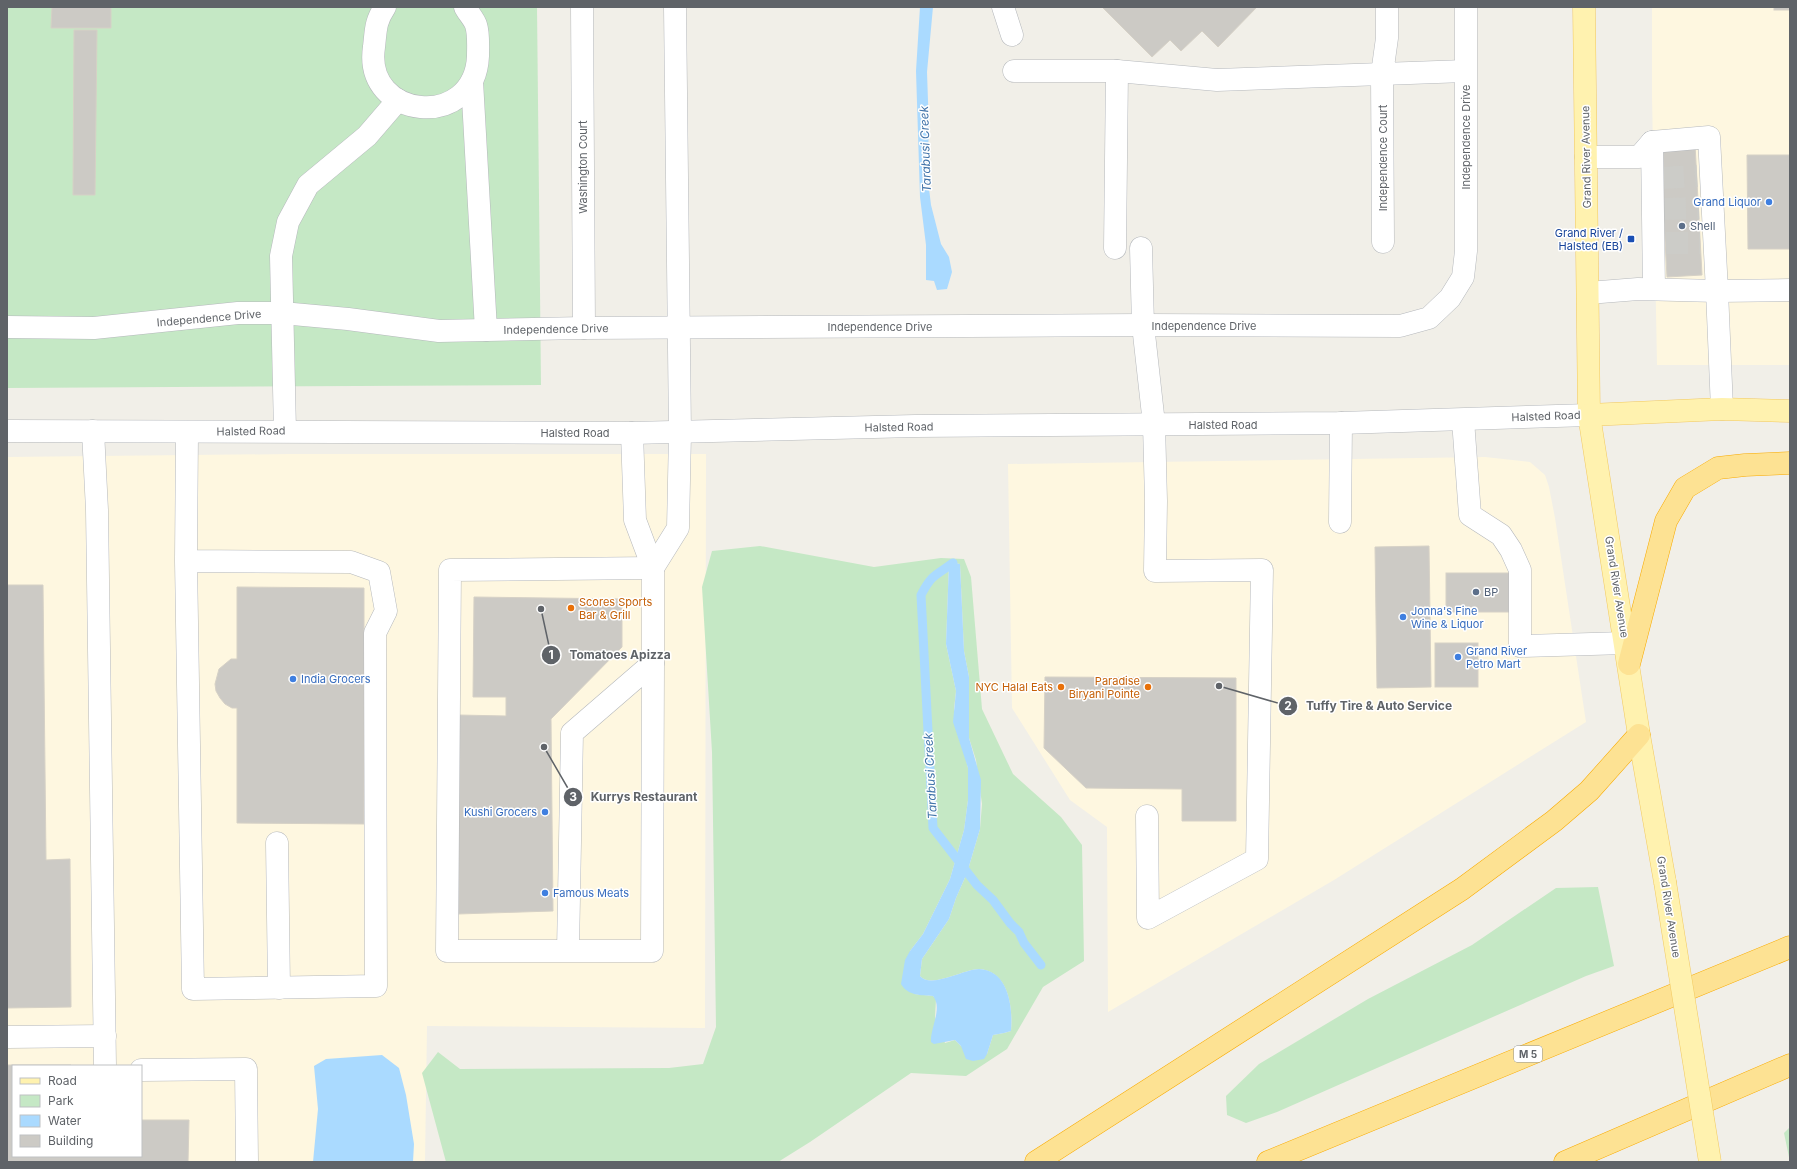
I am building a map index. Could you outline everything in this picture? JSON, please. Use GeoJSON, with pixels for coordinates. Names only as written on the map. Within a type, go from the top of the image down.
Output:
{"type":"FeatureCollection","features":[{"type":"Feature","properties":{"kind":"highway"},"geometry":{"type":"LineString","coordinates":[[1627,654],[1666,521],[1685,488],[1718,468],[1790,463]]}},
{"type":"Feature","properties":{"kind":"highway"},"geometry":{"type":"LineString","coordinates":[[1036,1162],[1462,889],[1554,820],[1589,791],[1639,735]]}},
{"type":"Feature","properties":{"kind":"highway","name":"M 5"},"geometry":{"type":"LineString","coordinates":[[1268,1162],[1317,1140],[1790,948]]}},
{"type":"Feature","properties":{"kind":"highway"},"geometry":{"type":"LineString","coordinates":[[1565,1162],[1790,1066]]}},
{"type":"Feature","properties":{"kind":"main road","name":"Grand River Avenue"},"geometry":{"type":"LineString","coordinates":[[1584,7],[1590,415],[1639,735],[1665,882],[1710,1162]]}},
{"type":"Feature","properties":{"kind":"main road","name":"Halsted Road"},"geometry":{"type":"LineString","coordinates":[[1590,415],[1722,409],[1790,411]]}},
{"type":"Feature","properties":{"kind":"street"},"geometry":{"type":"LineString","coordinates":[[385,7],[377,21],[372,56],[376,74],[385,90],[398,100],[414,107],[431,108],[447,104],[461,94],[472,81]]}},
{"type":"Feature","properties":{"kind":"street"},"geometry":{"type":"LineString","coordinates":[[465,7],[476,25],[477,33],[477,65],[472,81],[486,330]]}},
{"type":"Feature","properties":{"kind":"street","name":"Washington Court"},"geometry":{"type":"LineString","coordinates":[[582,7],[584,328]]}},
{"type":"Feature","properties":{"kind":"street"},"geometry":{"type":"LineString","coordinates":[[654,568],[678,528],[680,433],[675,7]]}},
{"type":"Feature","properties":{"kind":"street"},"geometry":{"type":"LineString","coordinates":[[1003,7],[1012,35]]}},
{"type":"Feature","properties":{"kind":"street","name":"Independence Court"},"geometry":{"type":"LineString","coordinates":[[1383,242],[1382,74],[1387,38],[1387,7]]}},
{"type":"Feature","properties":{"kind":"street","name":"Independence Drive"},"geometry":{"type":"LineString","coordinates":[[7,327],[94,328],[238,313],[282,313],[348,319],[439,331],[584,328],[1143,325],[1400,326],[1429,318],[1450,298],[1463,277],[1466,250],[1466,7]]}},
{"type":"Feature","properties":{"kind":"street"},"geometry":{"type":"LineString","coordinates":[[1014,71],[1116,71],[1217,80],[1465,71]]}},
{"type":"Feature","properties":{"kind":"street"},"geometry":{"type":"LineString","coordinates":[[1115,248],[1116,71]]}},
{"type":"Feature","properties":{"kind":"street"},"geometry":{"type":"LineString","coordinates":[[285,431],[281,256],[288,222],[308,185],[367,136],[398,100]]}},
{"type":"Feature","properties":{"kind":"street"},"geometry":{"type":"LineString","coordinates":[[1586,157],[1639,156],[1652,142],[1709,137],[1704,175],[1708,242],[1717,291],[1722,409]]}},
{"type":"Feature","properties":{"kind":"street"},"geometry":{"type":"LineString","coordinates":[[1652,142],[1657,178],[1659,244],[1654,289]]}},
{"type":"Feature","properties":{"kind":"street"},"geometry":{"type":"LineString","coordinates":[[1141,248],[1143,325],[1154,424],[1156,501],[1155,571],[1262,570],[1257,859],[1148,918],[1147,816]]}},
{"type":"Feature","properties":{"kind":"street"},"geometry":{"type":"LineString","coordinates":[[1588,293],[1654,289],[1717,291],[1790,290]]}},
{"type":"Feature","properties":{"kind":"street","name":"Halsted Road"},"geometry":{"type":"LineString","coordinates":[[7,430],[680,433],[915,426],[1341,423],[1590,415]]}},
{"type":"Feature","properties":{"kind":"street"},"geometry":{"type":"LineString","coordinates":[[1463,420],[1470,515],[1501,535],[1511,550],[1520,570],[1520,646],[1627,654]]}},
{"type":"Feature","properties":{"kind":"street"},"geometry":{"type":"LineString","coordinates":[[1340,522],[1341,423]]}},
{"type":"Feature","properties":{"kind":"street"},"geometry":{"type":"LineString","coordinates":[[93,431],[97,510],[106,1065]]}},
{"type":"Feature","properties":{"kind":"street"},"geometry":{"type":"LineString","coordinates":[[186,561],[351,562],[379,572],[386,611],[375,633],[376,986],[193,990],[186,561],[187,432]]}},
{"type":"Feature","properties":{"kind":"street"},"geometry":{"type":"LineString","coordinates":[[632,433],[635,520],[654,568],[652,951],[446,951],[450,570],[654,568]]}},
{"type":"Feature","properties":{"kind":"street"},"geometry":{"type":"LineString","coordinates":[[568,951],[572,733],[653,662]]}},
{"type":"Feature","properties":{"kind":"street"},"geometry":{"type":"LineString","coordinates":[[277,843],[279,988]]}},
{"type":"Feature","properties":{"kind":"street"},"geometry":{"type":"LineString","coordinates":[[7,1037],[105,1036]]}},
{"type":"Feature","properties":{"kind":"street"},"geometry":{"type":"LineString","coordinates":[[142,1070],[246,1069],[247,1162]]}},
{"type":"Feature","properties":{"kind":"shaded area"},"geometry":{"type":"Polygon","coordinates":[[[1652,7],[1790,7],[1790,365],[1657,365],[1652,96],[1652,7]]]}},
{"type":"Feature","properties":{"kind":"shaded area"},"geometry":{"type":"Polygon","coordinates":[[[291,454],[706,454],[705,1028],[427,1026],[425,1162],[7,1162],[7,457],[291,454]]]}},
{"type":"Feature","properties":{"kind":"shaded area"},"geometry":{"type":"Polygon","coordinates":[[[1485,457],[1530,462],[1545,475],[1555,518],[1586,722],[1334,880],[1108,1012],[1107,827],[1070,800],[1012,708],[1008,464],[1485,457]]]}},
{"type":"Feature","properties":{"kind":"green space"},"geometry":{"type":"Polygon","coordinates":[[[7,7],[537,7],[541,385],[7,388],[7,7]]]}},
{"type":"Feature","properties":{"kind":"green space"},"geometry":{"type":"Polygon","coordinates":[[[760,546],[874,567],[941,558],[964,559],[971,577],[982,709],[1013,774],[1061,817],[1082,845],[1084,961],[1043,987],[1007,1049],[966,1076],[911,1073],[778,1162],[446,1162],[422,1073],[438,1052],[460,1069],[669,1068],[703,1064],[716,1027],[712,752],[702,587],[712,551],[760,546]],[[949,562],[946,644],[956,691],[954,709],[968,768],[968,800],[964,830],[950,879],[923,934],[910,951],[914,994],[933,996],[936,999],[935,1017],[945,1043],[955,1040],[961,1046],[987,1054],[993,1035],[1011,1031],[1010,1002],[1003,983],[997,976],[989,971],[979,969],[932,980],[925,979],[920,976],[922,959],[949,919],[967,873],[980,829],[982,804],[976,760],[969,738],[969,677],[964,651],[960,564],[949,562]]]}},
{"type":"Feature","properties":{"kind":"green space"},"geometry":{"type":"Polygon","coordinates":[[[1598,887],[1614,966],[1586,976],[1277,1112],[1246,1123],[1227,1115],[1226,1096],[1259,1064],[1368,999],[1472,945],[1556,888],[1598,887]]]}},
{"type":"Feature","properties":{"kind":"green space"},"geometry":{"type":"Polygon","coordinates":[[[1790,1127],[1790,1162],[1784,1133],[1790,1127]]]}},
{"type":"Feature","properties":{"kind":"water"},"geometry":{"type":"Polygon","coordinates":[[[920,7],[933,7],[927,72],[929,130],[927,172],[931,205],[941,244],[949,257],[952,272],[947,289],[937,290],[934,281],[926,280],[926,245],[920,197],[916,71],[920,7]]]}},
{"type":"Feature","properties":{"kind":"water"},"geometry":{"type":"Polygon","coordinates":[[[949,562],[960,564],[964,651],[969,677],[969,738],[981,780],[980,829],[967,873],[949,919],[922,959],[920,976],[925,979],[932,980],[979,969],[989,971],[997,976],[1003,983],[1010,1002],[1011,1031],[993,1035],[984,1059],[973,1061],[966,1059],[961,1046],[955,1040],[934,1044],[931,1042],[937,1006],[936,1001],[933,996],[911,993],[901,984],[905,960],[923,934],[950,879],[964,830],[968,800],[968,768],[953,722],[956,691],[946,644],[949,562]]]}},
{"type":"Feature","properties":{"kind":"water"},"geometry":{"type":"Polygon","coordinates":[[[382,1055],[399,1068],[406,1095],[414,1144],[413,1162],[313,1162],[318,1109],[314,1066],[326,1059],[382,1055]]]}},
{"type":"Feature","properties":{"kind":"building"},"geometry":{"type":"Polygon","coordinates":[[[52,7],[111,7],[111,28],[51,28],[52,7]]]}},
{"type":"Feature","properties":{"kind":"building"},"geometry":{"type":"Polygon","coordinates":[[[1102,7],[1257,7],[1218,47],[1202,31],[1181,51],[1170,40],[1152,57],[1102,7]]]}},
{"type":"Feature","properties":{"kind":"building"},"geometry":{"type":"Polygon","coordinates":[[[1774,7],[1790,7],[1790,10],[1774,10],[1774,7]]]}},
{"type":"Feature","properties":{"kind":"building"},"geometry":{"type":"Polygon","coordinates":[[[74,30],[97,30],[95,195],[73,195],[74,30]]]}},
{"type":"Feature","properties":{"kind":"building","name":"Shell"},"geometry":{"type":"Polygon","coordinates":[[[1695,144],[1702,275],[1667,277],[1660,146],[1695,144]]]}},
{"type":"Feature","properties":{"kind":"building","name":"Grand Liquor"},"geometry":{"type":"Polygon","coordinates":[[[1747,155],[1790,155],[1790,249],[1748,249],[1747,155]]]}},
{"type":"Feature","properties":{"kind":"building","name":"Jonna's Fine Wine & Liquor"},"geometry":{"type":"Polygon","coordinates":[[[1429,546],[1431,687],[1377,688],[1375,547],[1429,546]]]}},
{"type":"Feature","properties":{"kind":"building"},"geometry":{"type":"Polygon","coordinates":[[[1446,573],[1509,573],[1509,612],[1446,612],[1446,573]]]}},
{"type":"Feature","properties":{"kind":"building"},"geometry":{"type":"Polygon","coordinates":[[[7,585],[43,585],[46,860],[70,859],[71,1007],[7,1008],[7,585]]]}},
{"type":"Feature","properties":{"kind":"building"},"geometry":{"type":"Polygon","coordinates":[[[237,587],[364,588],[364,824],[237,823],[237,708],[232,708],[225,704],[216,691],[215,684],[219,669],[231,659],[237,659],[237,587]]]}},
{"type":"Feature","properties":{"kind":"building"},"geometry":{"type":"Polygon","coordinates":[[[474,597],[622,599],[622,647],[551,719],[553,911],[458,914],[458,715],[506,716],[506,697],[473,697],[474,597]]]}},
{"type":"Feature","properties":{"kind":"building"},"geometry":{"type":"Polygon","coordinates":[[[1435,643],[1478,643],[1478,687],[1435,687],[1435,643]]]}},
{"type":"Feature","properties":{"kind":"building"},"geometry":{"type":"Polygon","coordinates":[[[1045,677],[1236,678],[1236,821],[1182,821],[1182,789],[1086,788],[1044,748],[1045,677]]]}},
{"type":"Feature","properties":{"kind":"building"},"geometry":{"type":"Polygon","coordinates":[[[7,1065],[12,1065],[12,1157],[142,1157],[142,1120],[189,1120],[188,1162],[7,1162],[7,1065]]]}},
{"type":"Feature","properties":{"kind":"waterway","name":"Tarabusi Creek"},"geometry":{"type":"LineString","coordinates":[[953,563],[931,579],[921,595],[933,828],[977,885],[993,900],[1010,923],[1019,932],[1024,943],[1041,965]]}},
{"type":"Feature","properties":{"kind":"tunnel"},"geometry":{"type":"LineString","coordinates":[[1662,178],[1697,176]]}},
{"type":"Feature","properties":{"kind":"tunnel"},"geometry":{"type":"LineString","coordinates":[[1664,209],[1699,208]]}},
{"type":"Feature","properties":{"kind":"tunnel"},"geometry":{"type":"LineString","coordinates":[[1666,243],[1700,243]]}},
{"type":"Feature","properties":{"kind":"place","name":"Grand Liquor"},"geometry":{"type":"Point","coordinates":[1769,202]}},
{"type":"Feature","properties":{"kind":"place","name":"Shell"},"geometry":{"type":"Point","coordinates":[1682,226]}},
{"type":"Feature","properties":{"kind":"place","name":"Grand River / Halsted (EB)"},"geometry":{"type":"Point","coordinates":[1631,239]}},
{"type":"Feature","properties":{"kind":"place","name":"BP"},"geometry":{"type":"Point","coordinates":[1476,592]}},
{"type":"Feature","properties":{"kind":"place","name":"Scores Sports Bar & Grill"},"geometry":{"type":"Point","coordinates":[571,608]}},
{"type":"Feature","properties":{"kind":"place","name":"Tomatoes Apizza"},"geometry":{"type":"Point","coordinates":[541,609]}},
{"type":"Feature","properties":{"kind":"place","name":"Jonna's Fine Wine & Liquor"},"geometry":{"type":"Point","coordinates":[1403,617]}},
{"type":"Feature","properties":{"kind":"place","name":"Grand River Petro Mart"},"geometry":{"type":"Point","coordinates":[1458,657]}},
{"type":"Feature","properties":{"kind":"place","name":"India Grocers"},"geometry":{"type":"Point","coordinates":[293,679]}},
{"type":"Feature","properties":{"kind":"place","name":"Tuffy Tire & Auto Service"},"geometry":{"type":"Point","coordinates":[1219,686]}},
{"type":"Feature","properties":{"kind":"place","name":"NYC Halal Eats"},"geometry":{"type":"Point","coordinates":[1061,687]}},
{"type":"Feature","properties":{"kind":"place","name":"Paradise Biryani Pointe"},"geometry":{"type":"Point","coordinates":[1148,687]}},
{"type":"Feature","properties":{"kind":"place","name":"Kurrys Restaurant"},"geometry":{"type":"Point","coordinates":[544,747]}},
{"type":"Feature","properties":{"kind":"place","name":"Kushi Grocers"},"geometry":{"type":"Point","coordinates":[545,812]}},
{"type":"Feature","properties":{"kind":"place","name":"Famous Meats"},"geometry":{"type":"Point","coordinates":[545,893]}}]}
